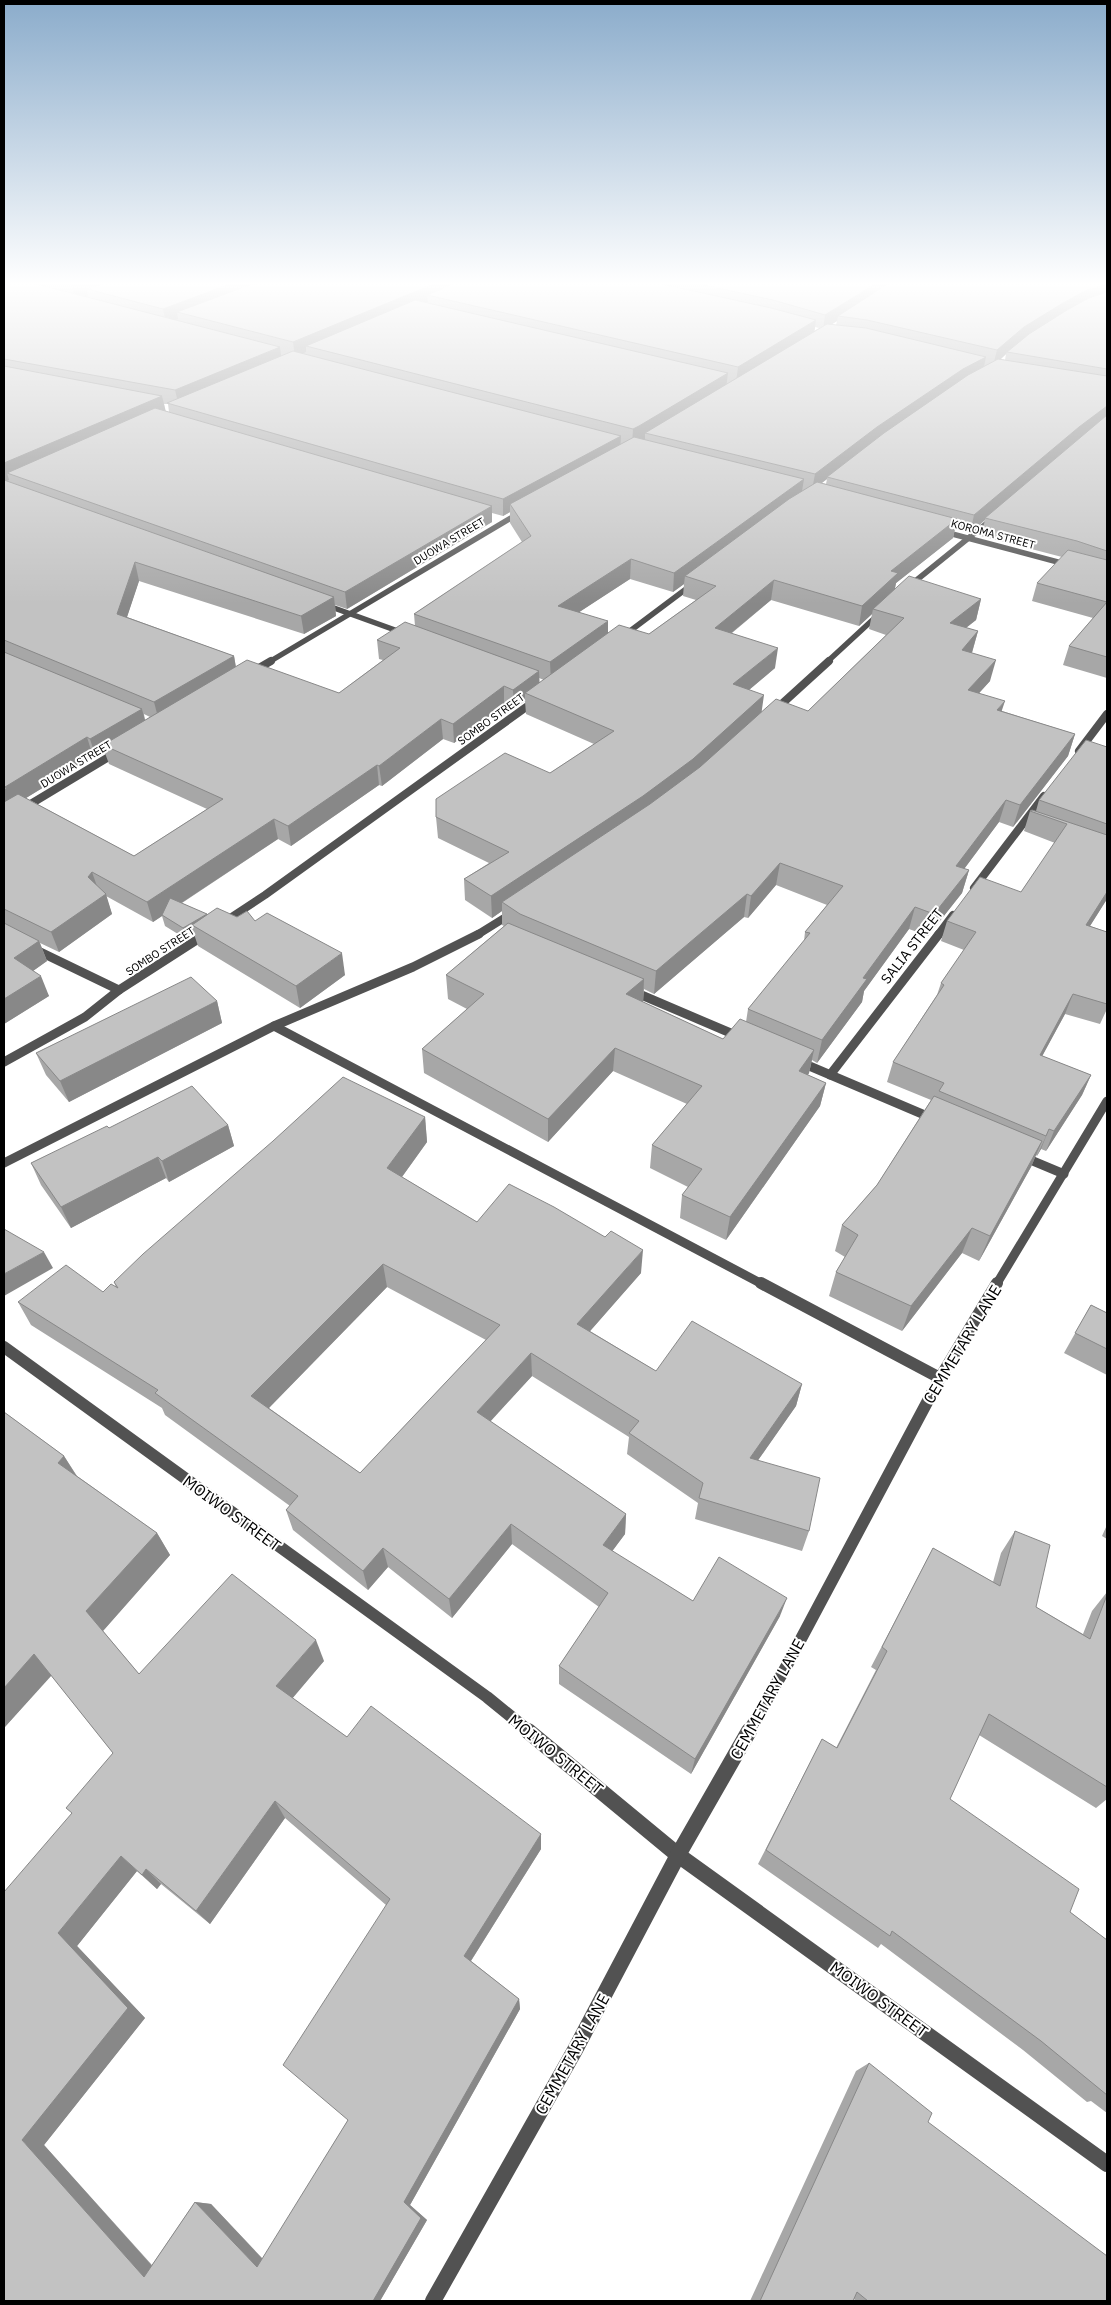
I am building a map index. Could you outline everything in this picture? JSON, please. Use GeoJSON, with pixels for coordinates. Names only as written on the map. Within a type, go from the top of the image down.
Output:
{"type":"FeatureCollection","features":[{"type":"Feature","properties":{"kind":"street","name":"DUOWA STREET"},"geometry":{"type":"LineString","coordinates":[[248,674],[530,507]]}},
{"type":"Feature","properties":{"kind":"street"},"geometry":{"type":"LineString","coordinates":[[903,592],[999,514]]}},
{"type":"Feature","properties":{"kind":"street"},"geometry":{"type":"LineString","coordinates":[[494,519],[504,522]]}},
{"type":"Feature","properties":{"kind":"street","name":"KOROMA STREET"},"geometry":{"type":"LineString","coordinates":[[932,528],[1080,568]]}},
{"type":"Feature","properties":{"kind":"street"},"geometry":{"type":"LineString","coordinates":[[615,642],[700,578]]}},
{"type":"Feature","properties":{"kind":"street"},"geometry":{"type":"LineString","coordinates":[[314,600],[415,638]]}},
{"type":"Feature","properties":{"kind":"street"},"geometry":{"type":"LineString","coordinates":[[766,719],[889,605]]}},
{"type":"Feature","properties":{"kind":"street","name":"SOMBO STREET"},"geometry":{"type":"LineString","coordinates":[[4,1062],[84,1018],[119,990],[265,895],[545,694]]}},
{"type":"Feature","properties":{"kind":"street"},"geometry":{"type":"LineString","coordinates":[[1071,762],[1107,714]]}},
{"type":"Feature","properties":{"kind":"street","name":"DUOWA STREET"},"geometry":{"type":"LineString","coordinates":[[4,820],[128,746]]}},
{"type":"Feature","properties":{"kind":"street"},"geometry":{"type":"LineString","coordinates":[[966,899],[1053,786]]}},
{"type":"Feature","properties":{"kind":"street"},"geometry":{"type":"LineString","coordinates":[[1024,823],[1033,827]]}},
{"type":"Feature","properties":{"kind":"street","name":"SALIA STREET"},"geometry":{"type":"LineString","coordinates":[[830,1075],[960,906]]}},
{"type":"Feature","properties":{"kind":"street"},"geometry":{"type":"LineString","coordinates":[[4,1163],[274,1026],[492,932],[519,908]]}},
{"type":"Feature","properties":{"kind":"street"},"geometry":{"type":"LineString","coordinates":[[21,942],[119,990]]}},
{"type":"Feature","properties":{"kind":"street"},"geometry":{"type":"LineString","coordinates":[[625,988],[748,1040]]}},
{"type":"Feature","properties":{"kind":"street"},"geometry":{"type":"LineString","coordinates":[[274,1026],[940,1378]]}},
{"type":"Feature","properties":{"kind":"street"},"geometry":{"type":"LineString","coordinates":[[794,1060],[947,1124]]}},
{"type":"Feature","properties":{"kind":"street","name":"CEMMETARY LANE"},"geometry":{"type":"LineString","coordinates":[[433,2301],[576,2050],[678,1855],[786,1666],[940,1378],[1107,1101]]}},
{"type":"Feature","properties":{"kind":"street"},"geometry":{"type":"LineString","coordinates":[[1010,1151],[1064,1174]]}},
{"type":"Feature","properties":{"kind":"street","name":"MOIWO STREET"},"geometry":{"type":"LineString","coordinates":[[4,1347],[487,1697],[678,1855],[1107,2164]]}},
{"type":"Feature","properties":{"kind":"building"},"geometry":{"type":"Polygon","coordinates":[[[4,389],[123,389],[162,396],[4,463],[4,389]]]}},
{"type":"Feature","properties":{"kind":"building"},"geometry":{"type":"Polygon","coordinates":[[[202,389],[438,389],[621,436],[503,499],[167,403],[202,389]]]}},
{"type":"Feature","properties":{"kind":"building"},"geometry":{"type":"Polygon","coordinates":[[[474,389],[702,389],[633,429],[474,389]]]}},
{"type":"Feature","properties":{"kind":"building"},"geometry":{"type":"Polygon","coordinates":[[[719,389],[934,389],[877,427],[815,474],[645,433],[719,389]]]}},
{"type":"Feature","properties":{"kind":"building"},"geometry":{"type":"Polygon","coordinates":[[[948,389],[1107,389],[1107,406],[1079,427],[974,515],[827,477],[884,433],[948,389]]]}},
{"type":"Feature","properties":{"kind":"building"},"geometry":{"type":"Polygon","coordinates":[[[155,408],[492,506],[345,592],[7,473],[155,408]]]}},
{"type":"Feature","properties":{"kind":"building"},"geometry":{"type":"Polygon","coordinates":[[[1107,415],[1107,551],[1077,541],[985,518],[1107,415]]]}},
{"type":"Feature","properties":{"kind":"building"},"geometry":{"type":"Polygon","coordinates":[[[634,437],[804,479],[674,573],[631,559],[558,606],[608,621],[550,662],[414,614],[531,536],[510,504],[634,437]]]}},
{"type":"Feature","properties":{"kind":"building"},"geometry":{"type":"Polygon","coordinates":[[[4,480],[334,597],[301,616],[135,562],[117,614],[234,656],[154,702],[4,640],[4,480]]]}},
{"type":"Feature","properties":{"kind":"building"},"geometry":{"type":"Polygon","coordinates":[[[817,482],[957,519],[891,571],[898,573],[862,606],[774,580],[715,628],[778,648],[733,684],[764,695],[693,759],[643,796],[491,896],[464,879],[509,852],[436,817],[436,799],[505,753],[550,773],[614,731],[525,693],[619,625],[649,634],[716,586],[685,576],[789,499],[817,482]]]}},
{"type":"Feature","properties":{"kind":"building"},"geometry":{"type":"Polygon","coordinates":[[[1068,550],[1107,560],[1107,602],[1037,583],[1068,550]]]}},
{"type":"Feature","properties":{"kind":"building"},"geometry":{"type":"Polygon","coordinates":[[[909,576],[981,599],[950,623],[978,631],[962,650],[996,660],[968,690],[1005,701],[997,710],[1075,734],[1020,805],[1006,800],[956,866],[969,870],[934,914],[915,907],[863,978],[867,979],[822,1040],[748,1009],[810,933],[805,932],[843,886],[780,863],[751,896],[747,894],[656,971],[520,914],[502,902],[650,804],[700,767],[776,699],[808,711],[904,618],[873,609],[909,576]]]}},
{"type":"Feature","properties":{"kind":"building"},"geometry":{"type":"Polygon","coordinates":[[[1107,602],[1107,657],[1069,646],[1107,602]]]}},
{"type":"Feature","properties":{"kind":"building"},"geometry":{"type":"Polygon","coordinates":[[[405,622],[539,671],[513,690],[504,686],[453,724],[441,719],[379,766],[377,765],[288,826],[274,819],[147,902],[92,872],[88,877],[106,894],[51,932],[4,909],[4,802],[18,794],[134,856],[223,799],[103,745],[247,660],[339,693],[400,648],[377,640],[405,622]]]}},
{"type":"Feature","properties":{"kind":"building"},"geometry":{"type":"Polygon","coordinates":[[[4,652],[142,709],[90,739],[87,737],[5,787],[7,788],[4,790],[4,652]]]}},
{"type":"Feature","properties":{"kind":"building"},"geometry":{"type":"Polygon","coordinates":[[[1086,740],[1107,747],[1107,824],[1039,800],[1086,740]]]}},
{"type":"Feature","properties":{"kind":"building"},"geometry":{"type":"Polygon","coordinates":[[[1032,810],[1107,835],[1107,892],[1086,925],[1107,932],[1107,1004],[1073,994],[1040,1055],[1091,1075],[1054,1131],[1049,1129],[1046,1136],[939,1091],[944,1083],[893,1062],[944,985],[941,983],[976,932],[947,921],[980,877],[1021,892],[1067,824],[1030,811],[1032,810]]]}},
{"type":"Feature","properties":{"kind":"building"},"geometry":{"type":"Polygon","coordinates":[[[170,898],[207,914],[183,928],[162,915],[170,898]]]}},
{"type":"Feature","properties":{"kind":"building"},"geometry":{"type":"Polygon","coordinates":[[[217,908],[237,917],[247,911],[255,921],[267,913],[342,953],[296,986],[192,925],[217,908]]]}},
{"type":"Feature","properties":{"kind":"building"},"geometry":{"type":"Polygon","coordinates":[[[4,923],[39,941],[14,958],[41,976],[4,999],[4,923]]]}},
{"type":"Feature","properties":{"kind":"building"},"geometry":{"type":"Polygon","coordinates":[[[508,923],[644,979],[626,994],[723,1039],[740,1019],[814,1050],[799,1071],[826,1083],[730,1217],[682,1195],[702,1169],[652,1145],[702,1086],[615,1048],[548,1119],[422,1049],[484,994],[446,975],[508,923]]]}},
{"type":"Feature","properties":{"kind":"building"},"geometry":{"type":"Polygon","coordinates":[[[191,977],[217,1001],[60,1081],[36,1053],[191,977]]]}},
{"type":"Feature","properties":{"kind":"building"},"geometry":{"type":"Polygon","coordinates":[[[343,1077],[425,1117],[387,1168],[477,1222],[509,1184],[554,1207],[605,1237],[611,1231],[643,1250],[577,1324],[656,1371],[692,1321],[802,1384],[750,1458],[820,1478],[809,1531],[699,1498],[703,1483],[629,1433],[639,1421],[531,1353],[477,1412],[626,1514],[603,1545],[693,1601],[719,1557],[787,1598],[695,1759],[559,1666],[608,1593],[511,1524],[449,1599],[383,1548],[363,1571],[286,1510],[298,1496],[155,1393],[158,1390],[18,1302],[66,1265],[103,1292],[111,1284],[118,1288],[114,1282],[143,1254],[273,1141],[343,1077]],[[383,1264],[251,1396],[360,1473],[500,1325],[383,1264]]]}},
{"type":"Feature","properties":{"kind":"building"},"geometry":{"type":"Polygon","coordinates":[[[192,1086],[228,1125],[162,1161],[158,1157],[61,1207],[31,1163],[107,1126],[109,1128],[192,1086]]]}},
{"type":"Feature","properties":{"kind":"building"},"geometry":{"type":"Polygon","coordinates":[[[934,1096],[1042,1141],[990,1236],[972,1228],[911,1306],[836,1272],[858,1235],[842,1225],[877,1185],[934,1096]]]}},
{"type":"Feature","properties":{"kind":"building"},"geometry":{"type":"Polygon","coordinates":[[[4,1229],[44,1252],[4,1274],[4,1229]]]}},
{"type":"Feature","properties":{"kind":"building"},"geometry":{"type":"Polygon","coordinates":[[[1091,1305],[1107,1313],[1107,1349],[1075,1333],[1091,1305]]]}},
{"type":"Feature","properties":{"kind":"building"},"geometry":{"type":"Polygon","coordinates":[[[4,1412],[64,1456],[58,1463],[157,1533],[86,1611],[139,1674],[232,1574],[316,1640],[276,1686],[347,1737],[371,1706],[541,1834],[464,1956],[519,1999],[404,2202],[421,2218],[373,2301],[4,2301],[4,1892],[72,1813],[66,1808],[113,1753],[34,1654],[4,1688],[4,1412]],[[275,1801],[196,1911],[146,1869],[142,1875],[121,1856],[58,1933],[128,2008],[22,2140],[144,2277],[195,2202],[257,2267],[348,2120],[283,2065],[390,1899],[275,1801]]]}},
{"type":"Feature","properties":{"kind":"building"},"geometry":{"type":"Polygon","coordinates":[[[1015,1531],[1050,1545],[1036,1607],[1090,1639],[1107,1595],[1107,1787],[989,1714],[950,1799],[1079,1889],[1070,1912],[1107,1940],[1107,2095],[1041,2041],[892,1931],[890,1936],[766,1850],[822,1739],[837,1748],[887,1651],[882,1647],[933,1548],[1000,1586],[1015,1531]]]}},
{"type":"Feature","properties":{"kind":"building"},"geometry":{"type":"Polygon","coordinates":[[[869,2063],[932,2113],[928,2122],[1107,2256],[1107,2301],[868,2301],[857,2292],[853,2301],[760,2301],[869,2063]]]}}]}
